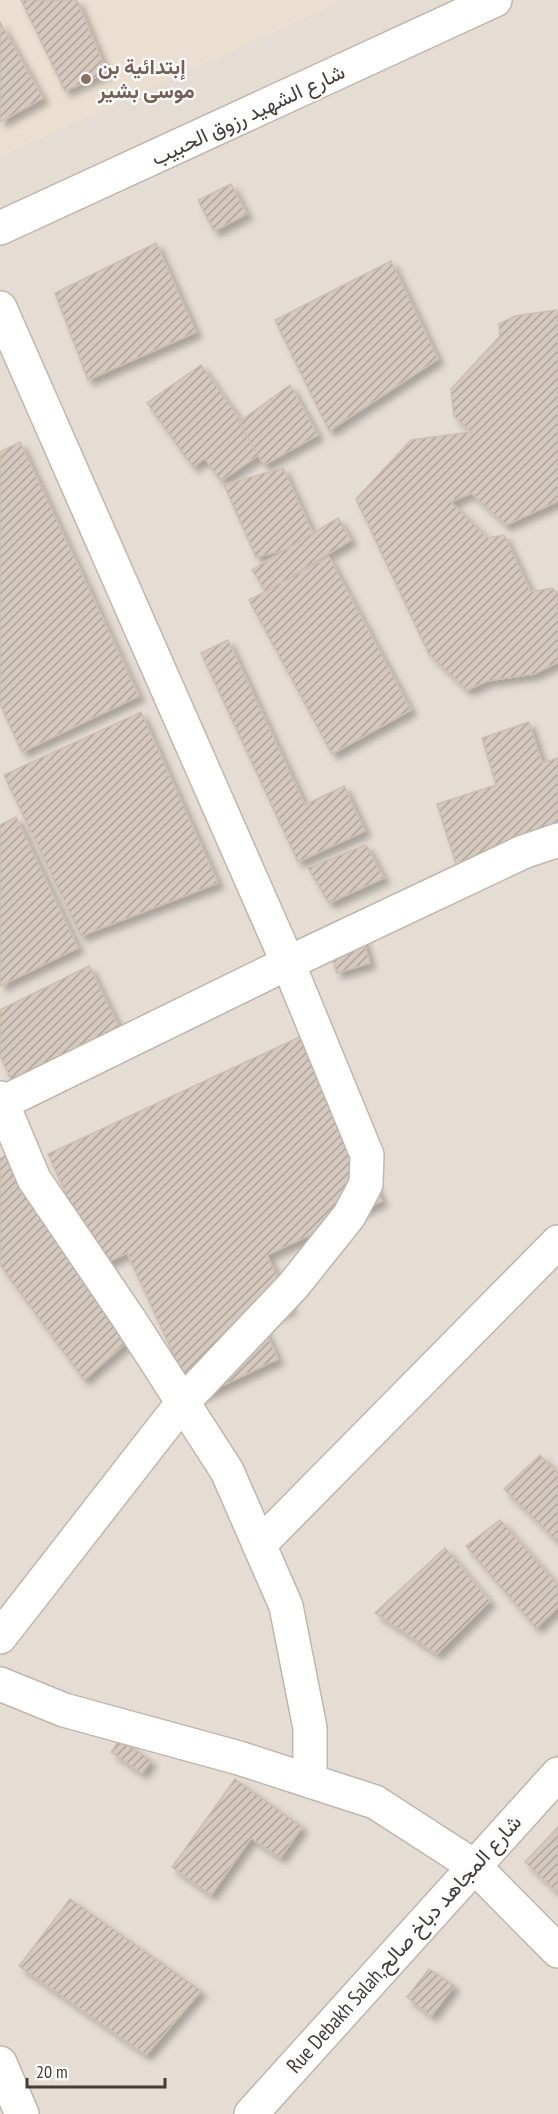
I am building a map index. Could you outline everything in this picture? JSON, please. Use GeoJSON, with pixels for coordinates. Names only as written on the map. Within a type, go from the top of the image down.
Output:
{"type":"FeatureCollection","features":[{"type":"Feature","properties":{"kind":"street","name":"شارع الشهيد رزوق الحبيب"},"geometry":{"type":"LineString","coordinates":[[0,228],[495,0]]}},
{"type":"Feature","properties":{"kind":"street"},"geometry":{"type":"LineString","coordinates":[[0,308],[288,963],[367,1155],[366,1184],[349,1216],[293,1286],[183,1402],[0,1637]]}},
{"type":"Feature","properties":{"kind":"street"},"geometry":{"type":"LineString","coordinates":[[310,1781],[310,1728],[286,1606],[227,1471],[34,1179],[1,1101],[523,852],[558,840]]}},
{"type":"Feature","properties":{"kind":"street"},"geometry":{"type":"LineString","coordinates":[[259,1545],[558,1242]]}},
{"type":"Feature","properties":{"kind":"street"},"geometry":{"type":"LineString","coordinates":[[0,1684],[64,1710],[239,1758],[375,1802],[474,1866],[558,1951]]}},
{"type":"Feature","properties":{"kind":"street","name":"Rue Debakh Salah,شارع المجاهد دباخ صالح"},"geometry":{"type":"LineString","coordinates":[[251,2114],[558,1774]]}},
{"type":"Feature","properties":{"kind":"street"},"geometry":{"type":"LineString","coordinates":[[0,2063],[22,2114]]}},
{"type":"Feature","properties":{"kind":"shaded area"},"geometry":{"type":"Polygon","coordinates":[[[0,0],[558,0],[558,2114],[0,2114],[0,0]]]}},
{"type":"Feature","properties":{"kind":"shaded area","name":"إبتدائية بن موسى بشير"},"geometry":{"type":"Polygon","coordinates":[[[0,0],[344,0],[0,157],[0,0]]]}},
{"type":"Feature","properties":{"kind":"building"},"geometry":{"type":"Polygon","coordinates":[[[21,0],[77,0],[107,72],[65,91],[21,0]]]}},
{"type":"Feature","properties":{"kind":"building"},"geometry":{"type":"Polygon","coordinates":[[[0,22],[43,98],[0,122],[0,22]]]}},
{"type":"Feature","properties":{"kind":"building"},"geometry":{"type":"Polygon","coordinates":[[[231,184],[247,214],[214,231],[198,200],[231,184]]]}},
{"type":"Feature","properties":{"kind":"building"},"geometry":{"type":"Polygon","coordinates":[[[156,243],[196,332],[88,380],[55,293],[156,243]]]}},
{"type":"Feature","properties":{"kind":"building"},"geometry":{"type":"Polygon","coordinates":[[[391,261],[438,359],[329,431],[275,320],[391,261]]]}},
{"type":"Feature","properties":{"kind":"building"},"geometry":{"type":"Polygon","coordinates":[[[556,310],[558,314],[558,501],[506,525],[471,493],[451,502],[488,538],[504,535],[531,592],[552,588],[558,594],[558,662],[534,674],[487,681],[467,690],[429,654],[356,499],[411,440],[471,432],[454,416],[451,389],[500,336],[499,324],[515,316],[556,310]]]}},
{"type":"Feature","properties":{"kind":"building"},"geometry":{"type":"Polygon","coordinates":[[[201,365],[263,452],[221,481],[205,458],[193,467],[147,403],[201,365]]]}},
{"type":"Feature","properties":{"kind":"building"},"geometry":{"type":"Polygon","coordinates":[[[290,385],[318,435],[264,465],[239,422],[290,385]]]}},
{"type":"Feature","properties":{"kind":"building"},"geometry":{"type":"Polygon","coordinates":[[[20,442],[139,696],[22,752],[0,704],[0,452],[20,442]]]}},
{"type":"Feature","properties":{"kind":"building"},"geometry":{"type":"Polygon","coordinates":[[[283,468],[317,542],[256,557],[224,485],[283,468]]]}},
{"type":"Feature","properties":{"kind":"building"},"geometry":{"type":"Polygon","coordinates":[[[338,518],[351,540],[266,592],[252,570],[338,518]]]}},
{"type":"Feature","properties":{"kind":"building"},"geometry":{"type":"Polygon","coordinates":[[[329,557],[411,710],[332,754],[249,600],[329,557]]]}},
{"type":"Feature","properties":{"kind":"building"},"geometry":{"type":"Polygon","coordinates":[[[228,640],[305,805],[344,786],[365,831],[298,862],[201,653],[228,640]]]}},
{"type":"Feature","properties":{"kind":"building"},"geometry":{"type":"Polygon","coordinates":[[[141,712],[218,883],[81,936],[4,775],[141,712]]]}},
{"type":"Feature","properties":{"kind":"building"},"geometry":{"type":"Polygon","coordinates":[[[529,722],[542,763],[558,758],[558,834],[457,867],[437,804],[496,785],[482,738],[529,722]]]}},
{"type":"Feature","properties":{"kind":"building"},"geometry":{"type":"Polygon","coordinates":[[[16,817],[78,948],[0,986],[0,825],[16,817]]]}},
{"type":"Feature","properties":{"kind":"building"},"geometry":{"type":"Polygon","coordinates":[[[366,845],[384,878],[329,903],[308,868],[366,845]]]}},
{"type":"Feature","properties":{"kind":"building"},"geometry":{"type":"Polygon","coordinates":[[[356,918],[370,963],[337,973],[323,928],[356,918]]]}},
{"type":"Feature","properties":{"kind":"building"},"geometry":{"type":"Polygon","coordinates":[[[89,966],[123,1035],[15,1088],[0,1056],[0,1010],[89,966]]]}},
{"type":"Feature","properties":{"kind":"building"},"geometry":{"type":"Polygon","coordinates":[[[306,1034],[382,1201],[267,1255],[291,1308],[261,1322],[278,1359],[194,1399],[127,1253],[99,1266],[48,1154],[306,1034]]]}},
{"type":"Feature","properties":{"kind":"building"},"geometry":{"type":"Polygon","coordinates":[[[7,1154],[128,1341],[84,1380],[0,1265],[0,1159],[7,1154]]]}},
{"type":"Feature","properties":{"kind":"building"},"geometry":{"type":"Polygon","coordinates":[[[540,1455],[558,1473],[558,1542],[504,1489],[540,1455]]]}},
{"type":"Feature","properties":{"kind":"building"},"geometry":{"type":"Polygon","coordinates":[[[500,1520],[558,1585],[558,1607],[536,1628],[466,1546],[500,1520]]]}},
{"type":"Feature","properties":{"kind":"building"},"geometry":{"type":"Polygon","coordinates":[[[445,1548],[490,1601],[437,1654],[375,1613],[445,1548]]]}},
{"type":"Feature","properties":{"kind":"building"},"geometry":{"type":"Polygon","coordinates":[[[120,1739],[151,1761],[142,1773],[111,1752],[120,1739]]]}},
{"type":"Feature","properties":{"kind":"building"},"geometry":{"type":"Polygon","coordinates":[[[235,1779],[302,1827],[280,1858],[251,1838],[211,1895],[172,1867],[235,1779]]]}},
{"type":"Feature","properties":{"kind":"building"},"geometry":{"type":"Polygon","coordinates":[[[558,1827],[558,1893],[525,1862],[558,1827]]]}},
{"type":"Feature","properties":{"kind":"building"},"geometry":{"type":"Polygon","coordinates":[[[70,1899],[201,1991],[146,2055],[19,1966],[70,1899]]]}},
{"type":"Feature","properties":{"kind":"building"},"geometry":{"type":"Polygon","coordinates":[[[429,1969],[454,1986],[431,2016],[407,1997],[429,1969]]]}},
{"type":"Feature","properties":{"kind":"place","name":"إبتدائية بن موسى بشير"},"geometry":{"type":"Point","coordinates":[86,79]}}]}
